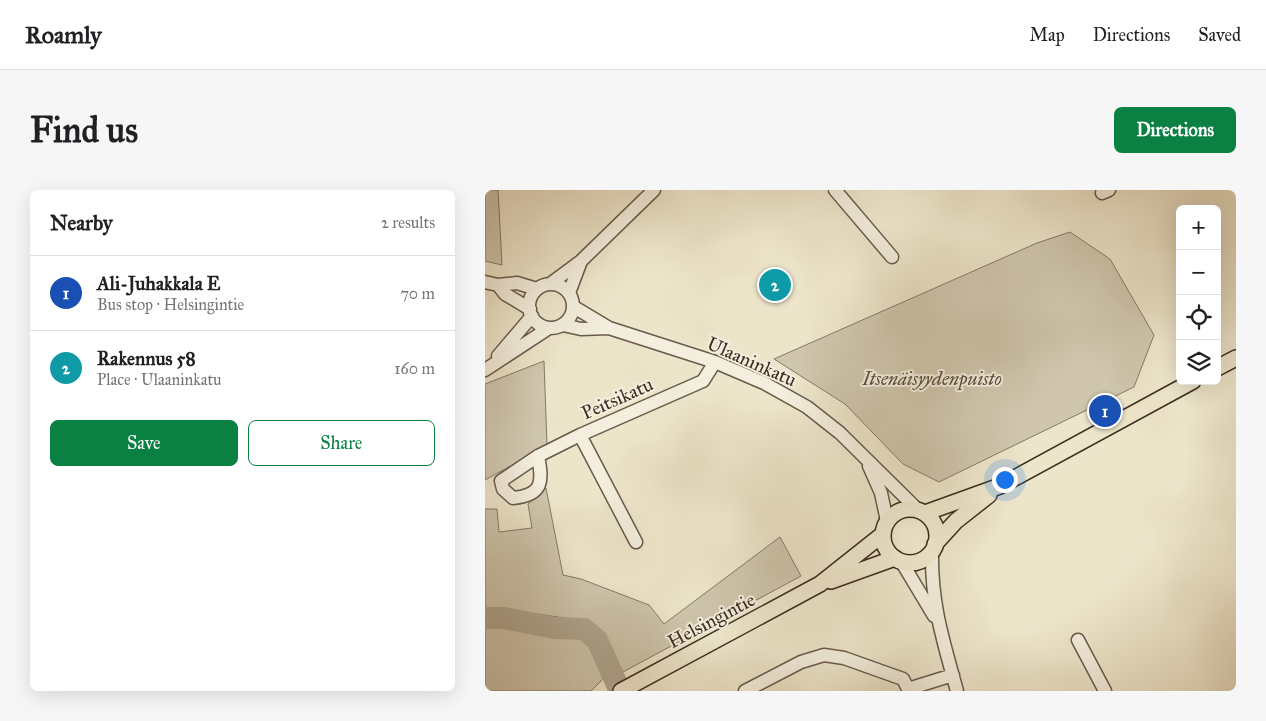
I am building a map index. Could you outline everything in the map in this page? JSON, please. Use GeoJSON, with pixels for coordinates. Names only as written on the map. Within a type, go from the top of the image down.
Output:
{"type":"FeatureCollection","features":[{"type":"Feature","properties":{"kind":"main road"},"geometry":{"type":"LineString","coordinates":[[1221,366],[1236,358]]}},
{"type":"Feature","properties":{"kind":"main road"},"geometry":{"type":"LineString","coordinates":[[934,547],[936,530],[930,518],[921,512],[911,509],[898,512],[885,527],[886,548],[898,560],[915,562],[922,560],[934,547],[956,521],[1000,486],[1186,385]]}},
{"type":"Feature","properties":{"kind":"main road"},"geometry":{"type":"LineString","coordinates":[[921,512],[1000,486]]}},
{"type":"Feature","properties":{"kind":"main road","name":"Helsingintie"},"geometry":{"type":"LineString","coordinates":[[820,584],[885,527]]}},
{"type":"Feature","properties":{"kind":"main road","name":"Helsingintie"},"geometry":{"type":"LineString","coordinates":[[621,691],[820,584],[898,560]]}},
{"type":"Feature","properties":{"kind":"street"},"geometry":{"type":"LineString","coordinates":[[488,368],[531,313],[532,295],[537,289],[550,284],[581,261],[654,190]]}},
{"type":"Feature","properties":{"kind":"street"},"geometry":{"type":"LineString","coordinates":[[835,190],[892,257]]}},
{"type":"Feature","properties":{"kind":"street"},"geometry":{"type":"LineString","coordinates":[[569,293],[581,261]]}},
{"type":"Feature","properties":{"kind":"street"},"geometry":{"type":"LineString","coordinates":[[485,282],[498,285],[517,283],[537,289]]}},
{"type":"Feature","properties":{"kind":"street"},"geometry":{"type":"LineString","coordinates":[[550,284],[564,288],[569,293],[574,307],[609,328]]}},
{"type":"Feature","properties":{"kind":"street"},"geometry":{"type":"LineString","coordinates":[[498,285],[505,294],[531,313],[536,322],[549,328]]}},
{"type":"Feature","properties":{"kind":"street"},"geometry":{"type":"LineString","coordinates":[[563,325],[569,320],[574,307]]}},
{"type":"Feature","properties":{"kind":"street"},"geometry":{"type":"LineString","coordinates":[[488,368],[549,328],[563,325],[581,329],[609,328]]}},
{"type":"Feature","properties":{"kind":"street","name":"Ulaaninkatu"},"geometry":{"type":"LineString","coordinates":[[609,328],[715,362],[764,382],[807,407],[840,432],[921,512]]}},
{"type":"Feature","properties":{"kind":"street","name":"Peitsikatu"},"geometry":{"type":"LineString","coordinates":[[636,542],[580,435],[703,380],[715,362]]}},
{"type":"Feature","properties":{"kind":"street"},"geometry":{"type":"LineString","coordinates":[[538,456],[580,435]]}},
{"type":"Feature","properties":{"kind":"street","name":"Ulaaninkatu"},"geometry":{"type":"LineString","coordinates":[[864,457],[881,493],[885,527]]}},
{"type":"Feature","properties":{"kind":"street"},"geometry":{"type":"LineString","coordinates":[[934,547],[932,578],[937,621],[957,691]]}},
{"type":"Feature","properties":{"kind":"street"},"geometry":{"type":"LineString","coordinates":[[898,560],[937,621]]}},
{"type":"Feature","properties":{"kind":"street"},"geometry":{"type":"LineString","coordinates":[[1078,640],[1105,691]]}},
{"type":"Feature","properties":{"kind":"street"},"geometry":{"type":"LineString","coordinates":[[745,691],[801,662],[824,655],[844,658],[903,680],[908,690],[953,675]]}},
{"type":"Feature","properties":{"kind":"green space"},"geometry":{"type":"Polygon","coordinates":[[[485,190],[498,190],[502,265],[485,261],[485,190]]]}},
{"type":"Feature","properties":{"kind":"green space","name":"Itsenäisyydenpuisto"},"geometry":{"type":"Polygon","coordinates":[[[1070,232],[1110,259],[1154,335],[1134,387],[939,482],[903,464],[845,404],[774,359],[1037,243],[1070,232]]]}},
{"type":"Feature","properties":{"kind":"green space"},"geometry":{"type":"Polygon","coordinates":[[[544,361],[547,446],[485,480],[485,384],[544,361]]]}},
{"type":"Feature","properties":{"kind":"green space"},"geometry":{"type":"Polygon","coordinates":[[[546,488],[563,575],[581,579],[649,605],[664,624],[780,537],[801,576],[623,672],[606,640],[592,624],[559,617],[485,608],[485,509],[497,509],[499,532],[532,528],[528,504],[546,488]]]}},
{"type":"Feature","properties":{"kind":"green space"},"geometry":{"type":"Polygon","coordinates":[[[485,628],[506,628],[578,635],[592,646],[605,677],[591,691],[485,691],[485,628]]]}},
{"type":"Feature","properties":{"kind":"waterway"},"geometry":{"type":"LineString","coordinates":[[485,618],[504,618],[555,628],[584,629],[597,640],[620,691]]}},
{"type":"Feature","properties":{"kind":"place","name":"Rakennus 58"},"geometry":{"type":"Point","coordinates":[775,285]}},
{"type":"Feature","properties":{"kind":"place","name":"Ali-Juhakkala E"},"geometry":{"type":"Point","coordinates":[1105,411]}}]}
